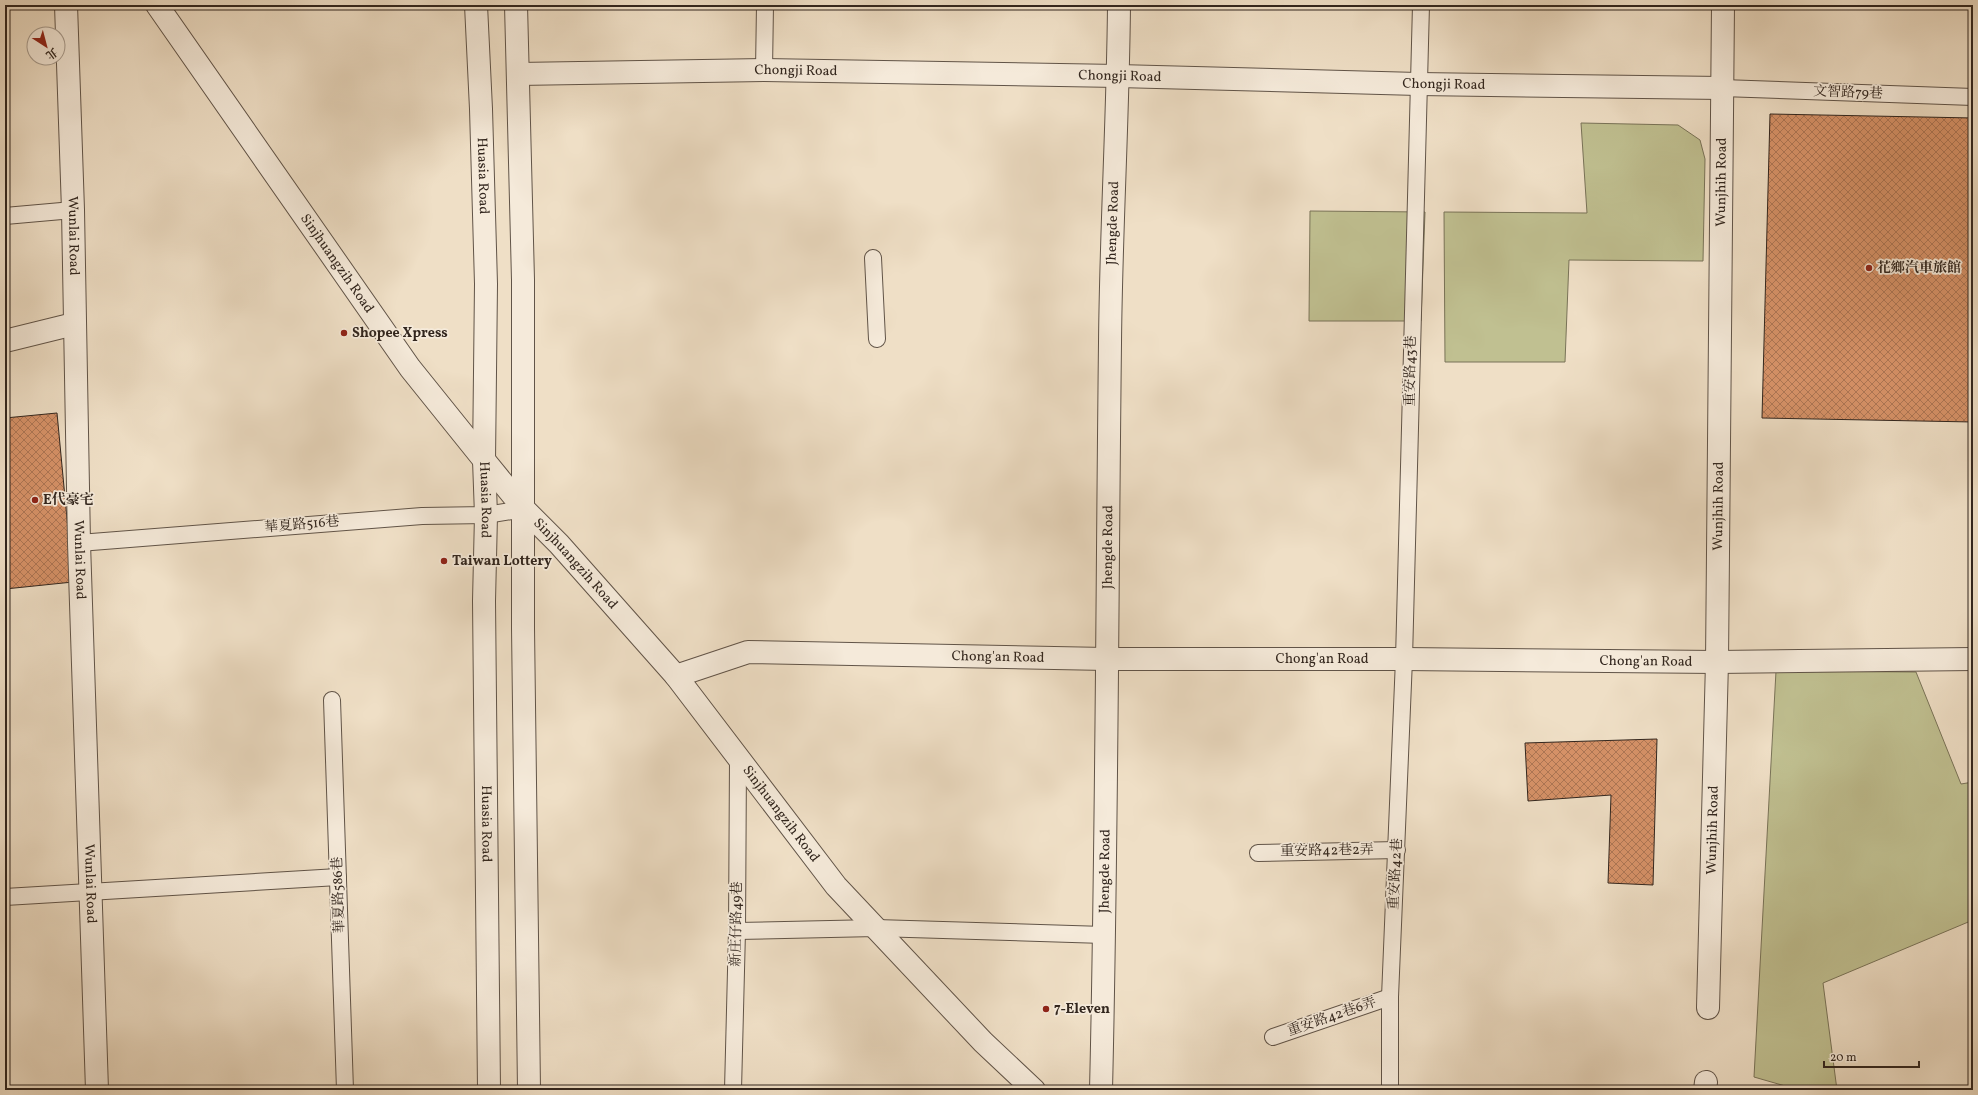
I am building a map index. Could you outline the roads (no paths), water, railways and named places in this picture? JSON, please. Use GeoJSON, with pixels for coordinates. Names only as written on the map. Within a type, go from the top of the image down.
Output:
{"type":"FeatureCollection","features":[{"type":"Feature","properties":{"kind":"street","name":"Wunlai Road"},"geometry":{"type":"LineString","coordinates":[[66,5],[73,210],[79,543],[97,1090]]}},
{"type":"Feature","properties":{"kind":"street","name":"Sinjhuangzih Road"},"geometry":{"type":"LineString","coordinates":[[156,5],[410,368],[484,460],[524,509],[564,549],[676,676],[836,886],[983,1042],[1034,1090]]}},
{"type":"Feature","properties":{"kind":"street","name":"Huasia Road"},"geometry":{"type":"LineString","coordinates":[[476,5],[481,109],[486,284],[484,460],[486,515],[484,601],[489,1090]]}},
{"type":"Feature","properties":{"kind":"street"},"geometry":{"type":"LineString","coordinates":[[516,5],[523,280],[523,628],[529,1090]]}},
{"type":"Feature","properties":{"kind":"street","name":"Jhengde Road"},"geometry":{"type":"LineString","coordinates":[[1101,1090],[1110,338],[1118,76],[1118,5]]}},
{"type":"Feature","properties":{"kind":"street","name":"Wunjhih Road"},"geometry":{"type":"LineString","coordinates":[[1708,1008],[1717,662],[1723,5]]}},
{"type":"Feature","properties":{"kind":"street","name":"Chongji Road"},"geometry":{"type":"LineString","coordinates":[[518,74],[764,70],[1118,76],[1418,84],[1722,88]]}},
{"type":"Feature","properties":{"kind":"street"},"geometry":{"type":"LineString","coordinates":[[5,341],[74,324]]}},
{"type":"Feature","properties":{"kind":"street","name":"Chong'an Road"},"geometry":{"type":"LineString","coordinates":[[676,676],[748,652],[1106,659],[1404,659],[1717,662],[1973,659]]}},
{"type":"Feature","properties":{"kind":"lane"},"geometry":{"type":"LineString","coordinates":[[764,70],[765,5]]}},
{"type":"Feature","properties":{"kind":"lane","name":"重安路43巷"},"geometry":{"type":"LineString","coordinates":[[1404,659],[1421,5]]}},
{"type":"Feature","properties":{"kind":"lane","name":"文智路79巷"},"geometry":{"type":"LineString","coordinates":[[1722,88],[1973,97]]}},
{"type":"Feature","properties":{"kind":"lane"},"geometry":{"type":"LineString","coordinates":[[5,216],[73,210]]}},
{"type":"Feature","properties":{"kind":"lane"},"geometry":{"type":"LineString","coordinates":[[874,258],[877,339]]}},
{"type":"Feature","properties":{"kind":"lane","name":"華夏路516巷"},"geometry":{"type":"LineString","coordinates":[[79,543],[422,516],[486,515],[524,509]]}},
{"type":"Feature","properties":{"kind":"lane","name":"重安路42巷"},"geometry":{"type":"LineString","coordinates":[[1390,1090],[1390,997],[1404,659]]}},
{"type":"Feature","properties":{"kind":"lane","name":"華夏路586巷"},"geometry":{"type":"LineString","coordinates":[[332,700],[345,1090]]}},
{"type":"Feature","properties":{"kind":"lane","name":"新庄仔路49巷"},"geometry":{"type":"LineString","coordinates":[[733,1090],[737,931],[738,759]]}},
{"type":"Feature","properties":{"kind":"lane","name":"重安路42巷2弄"},"geometry":{"type":"LineString","coordinates":[[1258,853],[1397,850]]}},
{"type":"Feature","properties":{"kind":"lane"},"geometry":{"type":"LineString","coordinates":[[5,897],[338,877]]}},
{"type":"Feature","properties":{"kind":"lane"},"geometry":{"type":"LineString","coordinates":[[737,931],[876,928],[1104,935]]}},
{"type":"Feature","properties":{"kind":"lane","name":"重安路42巷6弄"},"geometry":{"type":"LineString","coordinates":[[1273,1037],[1390,997]]}},
{"type":"Feature","properties":{"kind":"place","name":"花鄉汽車旅館"},"geometry":{"type":"Point","coordinates":[1869,268]}},
{"type":"Feature","properties":{"kind":"place","name":"Shopee Xpress"},"geometry":{"type":"Point","coordinates":[344,333]}},
{"type":"Feature","properties":{"kind":"place","name":"E代豪宅"},"geometry":{"type":"Point","coordinates":[35,500]}},
{"type":"Feature","properties":{"kind":"place","name":"Taiwan Lottery"},"geometry":{"type":"Point","coordinates":[444,561]}},
{"type":"Feature","properties":{"kind":"place","name":"7-Eleven"},"geometry":{"type":"Point","coordinates":[1046,1009]}}]}
